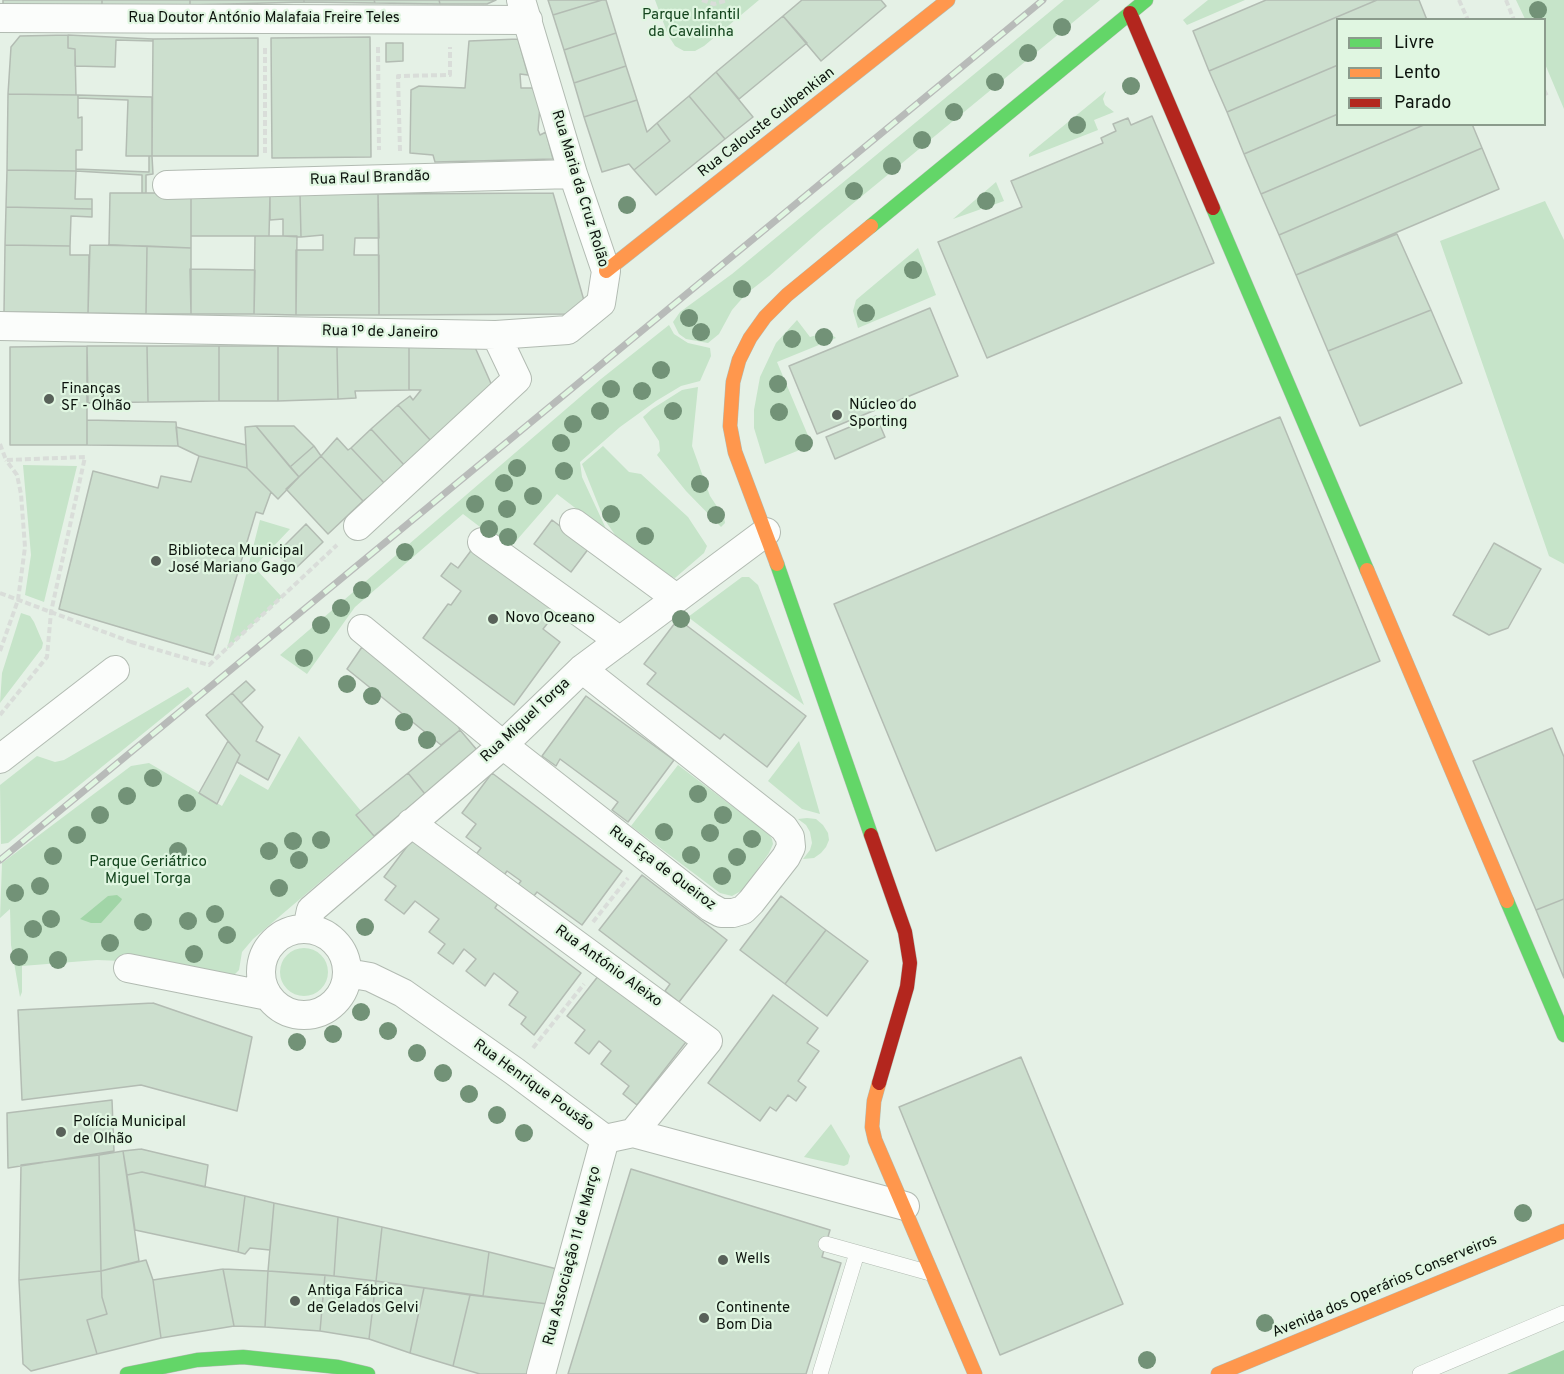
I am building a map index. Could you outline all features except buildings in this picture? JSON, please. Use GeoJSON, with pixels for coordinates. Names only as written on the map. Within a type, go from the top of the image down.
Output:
{"type":"FeatureCollection","features":[{"type":"Feature","properties":{"kind":"street","name":"Rua Calouste Gulbenkian"},"geometry":{"type":"LineString","coordinates":[[606,271],[948,0]]}},
{"type":"Feature","properties":{"kind":"street"},"geometry":{"type":"LineString","coordinates":[[975,1374],[875,1140],[872,1127],[874,1101],[907,987],[910,963],[905,932],[766,532],[735,452],[730,426],[730,406],[733,382],[750,338],[765,317],[787,295],[1146,0]]}},
{"type":"Feature","properties":{"kind":"street","name":"Rua Maria da Cruz Rolão"},"geometry":{"type":"LineString","coordinates":[[496,335],[568,330],[601,303],[606,271],[573,174],[525,10]]}},
{"type":"Feature","properties":{"kind":"street","name":"Rua Doutor António Malafaia Freire Teles"},"geometry":{"type":"LineString","coordinates":[[0,18],[450,19],[525,10]]}},
{"type":"Feature","properties":{"kind":"street"},"geometry":{"type":"LineString","coordinates":[[1130,13],[1564,1035]]}},
{"type":"Feature","properties":{"kind":"street","name":"Rua Raul Brandão"},"geometry":{"type":"LineString","coordinates":[[167,185],[573,174]]}},
{"type":"Feature","properties":{"kind":"street","name":"Rua 1º de Janeiro"},"geometry":{"type":"LineString","coordinates":[[0,326],[496,335]]}},
{"type":"Feature","properties":{"kind":"street"},"geometry":{"type":"LineString","coordinates":[[358,526],[517,379],[496,335]]}},
{"type":"Feature","properties":{"kind":"street"},"geometry":{"type":"LineString","coordinates":[[574,523],[676,598]]}},
{"type":"Feature","properties":{"kind":"street","name":"Rua Miguel Torga"},"geometry":{"type":"LineString","coordinates":[[307,929],[311,910],[503,745],[582,669],[766,532]]}},
{"type":"Feature","properties":{"kind":"street"},"geometry":{"type":"LineString","coordinates":[[482,542],[620,641]]}},
{"type":"Feature","properties":{"kind":"street","name":"Rua Eça de Queiroz"},"geometry":{"type":"LineString","coordinates":[[362,629],[503,745],[710,907],[721,913],[743,910],[786,857],[791,847],[790,837],[784,828],[582,669]]}},
{"type":"Feature","properties":{"kind":"street"},"geometry":{"type":"LineString","coordinates":[[0,759],[115,670]]}},
{"type":"Feature","properties":{"kind":"street","name":"Rua António Aleixo"},"geometry":{"type":"LineString","coordinates":[[411,823],[708,1041],[633,1133]]}},
{"type":"Feature","properties":{"kind":"street"},"geometry":{"type":"LineString","coordinates":[[307,929],[331,938],[340,948],[347,973],[345,986],[338,998],[328,1007],[316,1013],[302,1014],[289,1012],[277,1006],[268,996],[262,983],[261,970],[267,951],[281,936],[293,930],[307,929]]}},
{"type":"Feature","properties":{"kind":"street"},"geometry":{"type":"LineString","coordinates":[[128,968],[268,996]]}},
{"type":"Feature","properties":{"kind":"street","name":"Rua Henrique Pousão"},"geometry":{"type":"LineString","coordinates":[[347,973],[370,977],[403,993],[514,1071],[605,1139],[633,1133],[904,1206]]}},
{"type":"Feature","properties":{"kind":"street","name":"Rua Associação 11 de Março"},"geometry":{"type":"LineString","coordinates":[[541,1374],[605,1139]]}},
{"type":"Feature","properties":{"kind":"street","name":"Avenida dos Operários Conserveiros"},"geometry":{"type":"LineString","coordinates":[[1218,1374],[1564,1231]]}},
{"type":"Feature","properties":{"kind":"street"},"geometry":{"type":"LineString","coordinates":[[127,1374],[197,1360],[243,1357],[338,1367],[368,1374]]}},
{"type":"Feature","properties":{"kind":"lane"},"geometry":{"type":"LineString","coordinates":[[826,1244],[932,1274]]}},
{"type":"Feature","properties":{"kind":"lane"},"geometry":{"type":"LineString","coordinates":[[820,1374],[857,1253]]}},
{"type":"Feature","properties":{"kind":"lane"},"geometry":{"type":"LineString","coordinates":[[1420,1374],[1564,1313]]}},
{"type":"Feature","properties":{"kind":"path"},"geometry":{"type":"LineString","coordinates":[[702,0],[714,4],[728,0]]}},
{"type":"Feature","properties":{"kind":"path"},"geometry":{"type":"LineString","coordinates":[[1459,0],[1467,18]]}},
{"type":"Feature","properties":{"kind":"path"},"geometry":{"type":"LineString","coordinates":[[1506,0],[1513,18]]}},
{"type":"Feature","properties":{"kind":"path"},"geometry":{"type":"LineString","coordinates":[[265,19],[265,183]]}},
{"type":"Feature","properties":{"kind":"path"},"geometry":{"type":"LineString","coordinates":[[378,19],[390,179]]}},
{"type":"Feature","properties":{"kind":"path"},"geometry":{"type":"LineString","coordinates":[[390,179],[398,76],[450,75],[450,19]]}},
{"type":"Feature","properties":{"kind":"path"},"geometry":{"type":"LineString","coordinates":[[0,444],[6,460],[17,475],[21,494],[25,547],[18,600],[0,651]]}},
{"type":"Feature","properties":{"kind":"path"},"geometry":{"type":"LineString","coordinates":[[0,715],[46,657],[51,612],[85,457],[6,460]]}},
{"type":"Feature","properties":{"kind":"path"},"geometry":{"type":"LineString","coordinates":[[0,593],[131,642],[209,666],[358,526]]}},
{"type":"Feature","properties":{"kind":"path"},"geometry":{"type":"LineString","coordinates":[[115,670],[131,642]]}},
{"type":"Feature","properties":{"kind":"path"},"geometry":{"type":"LineString","coordinates":[[576,944],[645,857]]}},
{"type":"Feature","properties":{"kind":"path"},"geometry":{"type":"LineString","coordinates":[[514,1071],[602,962]]}},
{"type":"Feature","properties":{"kind":"green space","name":"Parque Infantil da Cavalinha"},"geometry":{"type":"Polygon","coordinates":[[[655,0],[759,0],[704,46],[695,51],[684,51],[675,46],[668,35],[655,0]]]}},
{"type":"Feature","properties":{"kind":"green space"},"geometry":{"type":"Polygon","coordinates":[[[1064,0],[1100,0],[746,294],[732,310],[719,334],[708,343],[686,339],[679,334],[673,322],[680,312],[732,274],[1064,0]]]}},
{"type":"Feature","properties":{"kind":"green space"},"geometry":{"type":"Polygon","coordinates":[[[1208,0],[1245,0],[1187,25],[1183,20],[1208,0]]]}},
{"type":"Feature","properties":{"kind":"green space"},"geometry":{"type":"Polygon","coordinates":[[[1516,0],[1564,0],[1564,109],[1546,66],[1546,18],[1525,18],[1516,0]]]}},
{"type":"Feature","properties":{"kind":"green space"},"geometry":{"type":"Polygon","coordinates":[[[1106,91],[1103,99],[1105,105],[1114,112],[1094,120],[1098,130],[1029,157],[1029,154],[1106,91]]]}},
{"type":"Feature","properties":{"kind":"green space"},"geometry":{"type":"Polygon","coordinates":[[[996,182],[1004,201],[953,219],[996,182]]]}},
{"type":"Feature","properties":{"kind":"green space"},"geometry":{"type":"Polygon","coordinates":[[[1545,201],[1564,240],[1564,564],[1549,556],[1440,241],[1545,201]]]}},
{"type":"Feature","properties":{"kind":"green space"},"geometry":{"type":"Polygon","coordinates":[[[918,248],[936,295],[858,328],[853,311],[856,300],[918,248]]]}},
{"type":"Feature","properties":{"kind":"green space"},"geometry":{"type":"Polygon","coordinates":[[[797,320],[810,337],[826,332],[836,338],[777,362],[812,445],[765,464],[754,428],[754,410],[760,377],[776,343],[797,320]]]}},
{"type":"Feature","properties":{"kind":"green space"},"geometry":{"type":"Polygon","coordinates":[[[669,325],[674,334],[688,343],[710,348],[711,356],[700,381],[681,386],[656,401],[620,427],[580,462],[582,477],[608,533],[557,494],[509,549],[463,514],[355,607],[307,674],[280,655],[601,379],[669,325]]]}},
{"type":"Feature","properties":{"kind":"green space"},"geometry":{"type":"Polygon","coordinates":[[[698,387],[692,446],[710,496],[724,517],[725,523],[721,527],[686,491],[657,455],[660,451],[659,441],[643,417],[682,390],[698,387]]]}},
{"type":"Feature","properties":{"kind":"green space"},"geometry":{"type":"Polygon","coordinates":[[[603,446],[629,472],[641,474],[688,517],[707,546],[704,553],[675,578],[664,575],[620,542],[604,519],[582,464],[603,446]]]}},
{"type":"Feature","properties":{"kind":"green space"},"geometry":{"type":"Polygon","coordinates":[[[23,465],[77,466],[44,602],[25,595],[31,555],[23,465]]]}},
{"type":"Feature","properties":{"kind":"green space"},"geometry":{"type":"Polygon","coordinates":[[[260,520],[290,529],[254,567],[282,597],[227,649],[260,520]]]}},
{"type":"Feature","properties":{"kind":"green space"},"geometry":{"type":"Polygon","coordinates":[[[742,577],[749,577],[758,585],[804,705],[688,617],[742,577]]]}},
{"type":"Feature","properties":{"kind":"green space"},"geometry":{"type":"Polygon","coordinates":[[[21,613],[30,616],[34,622],[43,643],[42,648],[0,703],[2,673],[21,613]]]}},
{"type":"Feature","properties":{"kind":"green space"},"geometry":{"type":"Polygon","coordinates":[[[188,687],[193,693],[8,843],[1,844],[0,785],[37,756],[55,762],[64,760],[188,687]]]}},
{"type":"Feature","properties":{"kind":"green space","name":"Parque Geriátrico Miguel Torga"},"geometry":{"type":"Polygon","coordinates":[[[299,736],[361,811],[357,816],[374,836],[253,939],[242,952],[239,970],[234,975],[122,961],[97,960],[22,966],[20,997],[11,945],[10,909],[0,918],[2,863],[131,766],[149,763],[222,806],[240,774],[268,790],[299,736]]]}},
{"type":"Feature","properties":{"kind":"green space"},"geometry":{"type":"Polygon","coordinates":[[[799,741],[820,814],[802,809],[768,781],[799,741]]]}},
{"type":"Feature","properties":{"kind":"green space"},"geometry":{"type":"Polygon","coordinates":[[[678,765],[769,834],[772,839],[773,844],[769,853],[743,890],[732,896],[720,893],[631,826],[678,765]]]}},
{"type":"Feature","properties":{"kind":"green space"},"geometry":{"type":"Polygon","coordinates":[[[798,819],[816,819],[823,825],[829,840],[821,853],[814,858],[803,859],[812,843],[806,825],[798,819]]]}},
{"type":"Feature","properties":{"kind":"green space"},"geometry":{"type":"Polygon","coordinates":[[[299,948],[309,948],[321,955],[328,967],[328,977],[321,989],[309,996],[299,996],[284,985],[280,977],[280,967],[291,952],[299,948]]]}},
{"type":"Feature","properties":{"kind":"green space"},"geometry":{"type":"Polygon","coordinates":[[[831,1124],[850,1156],[848,1164],[844,1166],[804,1157],[831,1124]]]}},
{"type":"Feature","properties":{"kind":"shaded area"},"geometry":{"type":"Polygon","coordinates":[[[117,895],[122,899],[121,901],[101,923],[91,923],[80,919],[108,896],[117,895]]]}},
{"type":"Feature","properties":{"kind":"shaded area"},"geometry":{"type":"Polygon","coordinates":[[[1564,1350],[1564,1374],[1507,1374],[1564,1350]]]}},
{"type":"Feature","properties":{"kind":"railway"},"geometry":{"type":"LineString","coordinates":[[0,860],[1043,0]]}},
{"type":"Feature","properties":{"kind":"traffic: fast"},"geometry":{"type":"LineString","coordinates":[[871,226],[1146,0]]}},
{"type":"Feature","properties":{"kind":"traffic: fast"},"geometry":{"type":"LineString","coordinates":[[1213,208],[1367,570]]}},
{"type":"Feature","properties":{"kind":"traffic: fast"},"geometry":{"type":"LineString","coordinates":[[777,564],[871,835]]}},
{"type":"Feature","properties":{"kind":"traffic: fast"},"geometry":{"type":"LineString","coordinates":[[1507,901],[1564,1035]]}},
{"type":"Feature","properties":{"kind":"traffic: fast"},"geometry":{"type":"LineString","coordinates":[[127,1374],[197,1360],[243,1357],[338,1367],[368,1374]]}},
{"type":"Feature","properties":{"kind":"traffic: slow"},"geometry":{"type":"LineString","coordinates":[[606,271],[948,0]]}},
{"type":"Feature","properties":{"kind":"traffic: slow"},"geometry":{"type":"LineString","coordinates":[[777,564],[735,452],[730,426],[733,382],[739,360],[750,338],[765,317],[787,295],[871,226]]}},
{"type":"Feature","properties":{"kind":"traffic: slow"},"geometry":{"type":"LineString","coordinates":[[1367,570],[1507,901]]}},
{"type":"Feature","properties":{"kind":"traffic: slow"},"geometry":{"type":"LineString","coordinates":[[879,1083],[874,1101],[872,1127],[875,1140],[975,1374]]}},
{"type":"Feature","properties":{"kind":"traffic: slow"},"geometry":{"type":"LineString","coordinates":[[1218,1374],[1564,1231]]}},
{"type":"Feature","properties":{"kind":"traffic: jam"},"geometry":{"type":"LineString","coordinates":[[1130,13],[1213,208]]}},
{"type":"Feature","properties":{"kind":"traffic: jam"},"geometry":{"type":"LineString","coordinates":[[871,835],[905,932],[910,963],[907,987],[879,1083]]}},
{"type":"Feature","properties":{"kind":"place","name":"Finanças SF - Olhão"},"geometry":{"type":"Point","coordinates":[49,399]}},
{"type":"Feature","properties":{"kind":"place","name":"Núcleo do Sporting"},"geometry":{"type":"Point","coordinates":[837,415]}},
{"type":"Feature","properties":{"kind":"place","name":"Biblioteca Municipal José Mariano Gago"},"geometry":{"type":"Point","coordinates":[156,561]}},
{"type":"Feature","properties":{"kind":"place","name":"Novo Oceano"},"geometry":{"type":"Point","coordinates":[493,619]}},
{"type":"Feature","properties":{"kind":"place","name":"Polícia Municipal de Olhão"},"geometry":{"type":"Point","coordinates":[61,1132]}},
{"type":"Feature","properties":{"kind":"place","name":"Wells"},"geometry":{"type":"Point","coordinates":[723,1260]}},
{"type":"Feature","properties":{"kind":"place","name":"Antiga Fábrica de Gelados Gelvi"},"geometry":{"type":"Point","coordinates":[295,1301]}},
{"type":"Feature","properties":{"kind":"place","name":"Continente Bom Dia"},"geometry":{"type":"Point","coordinates":[704,1318]}}]}
